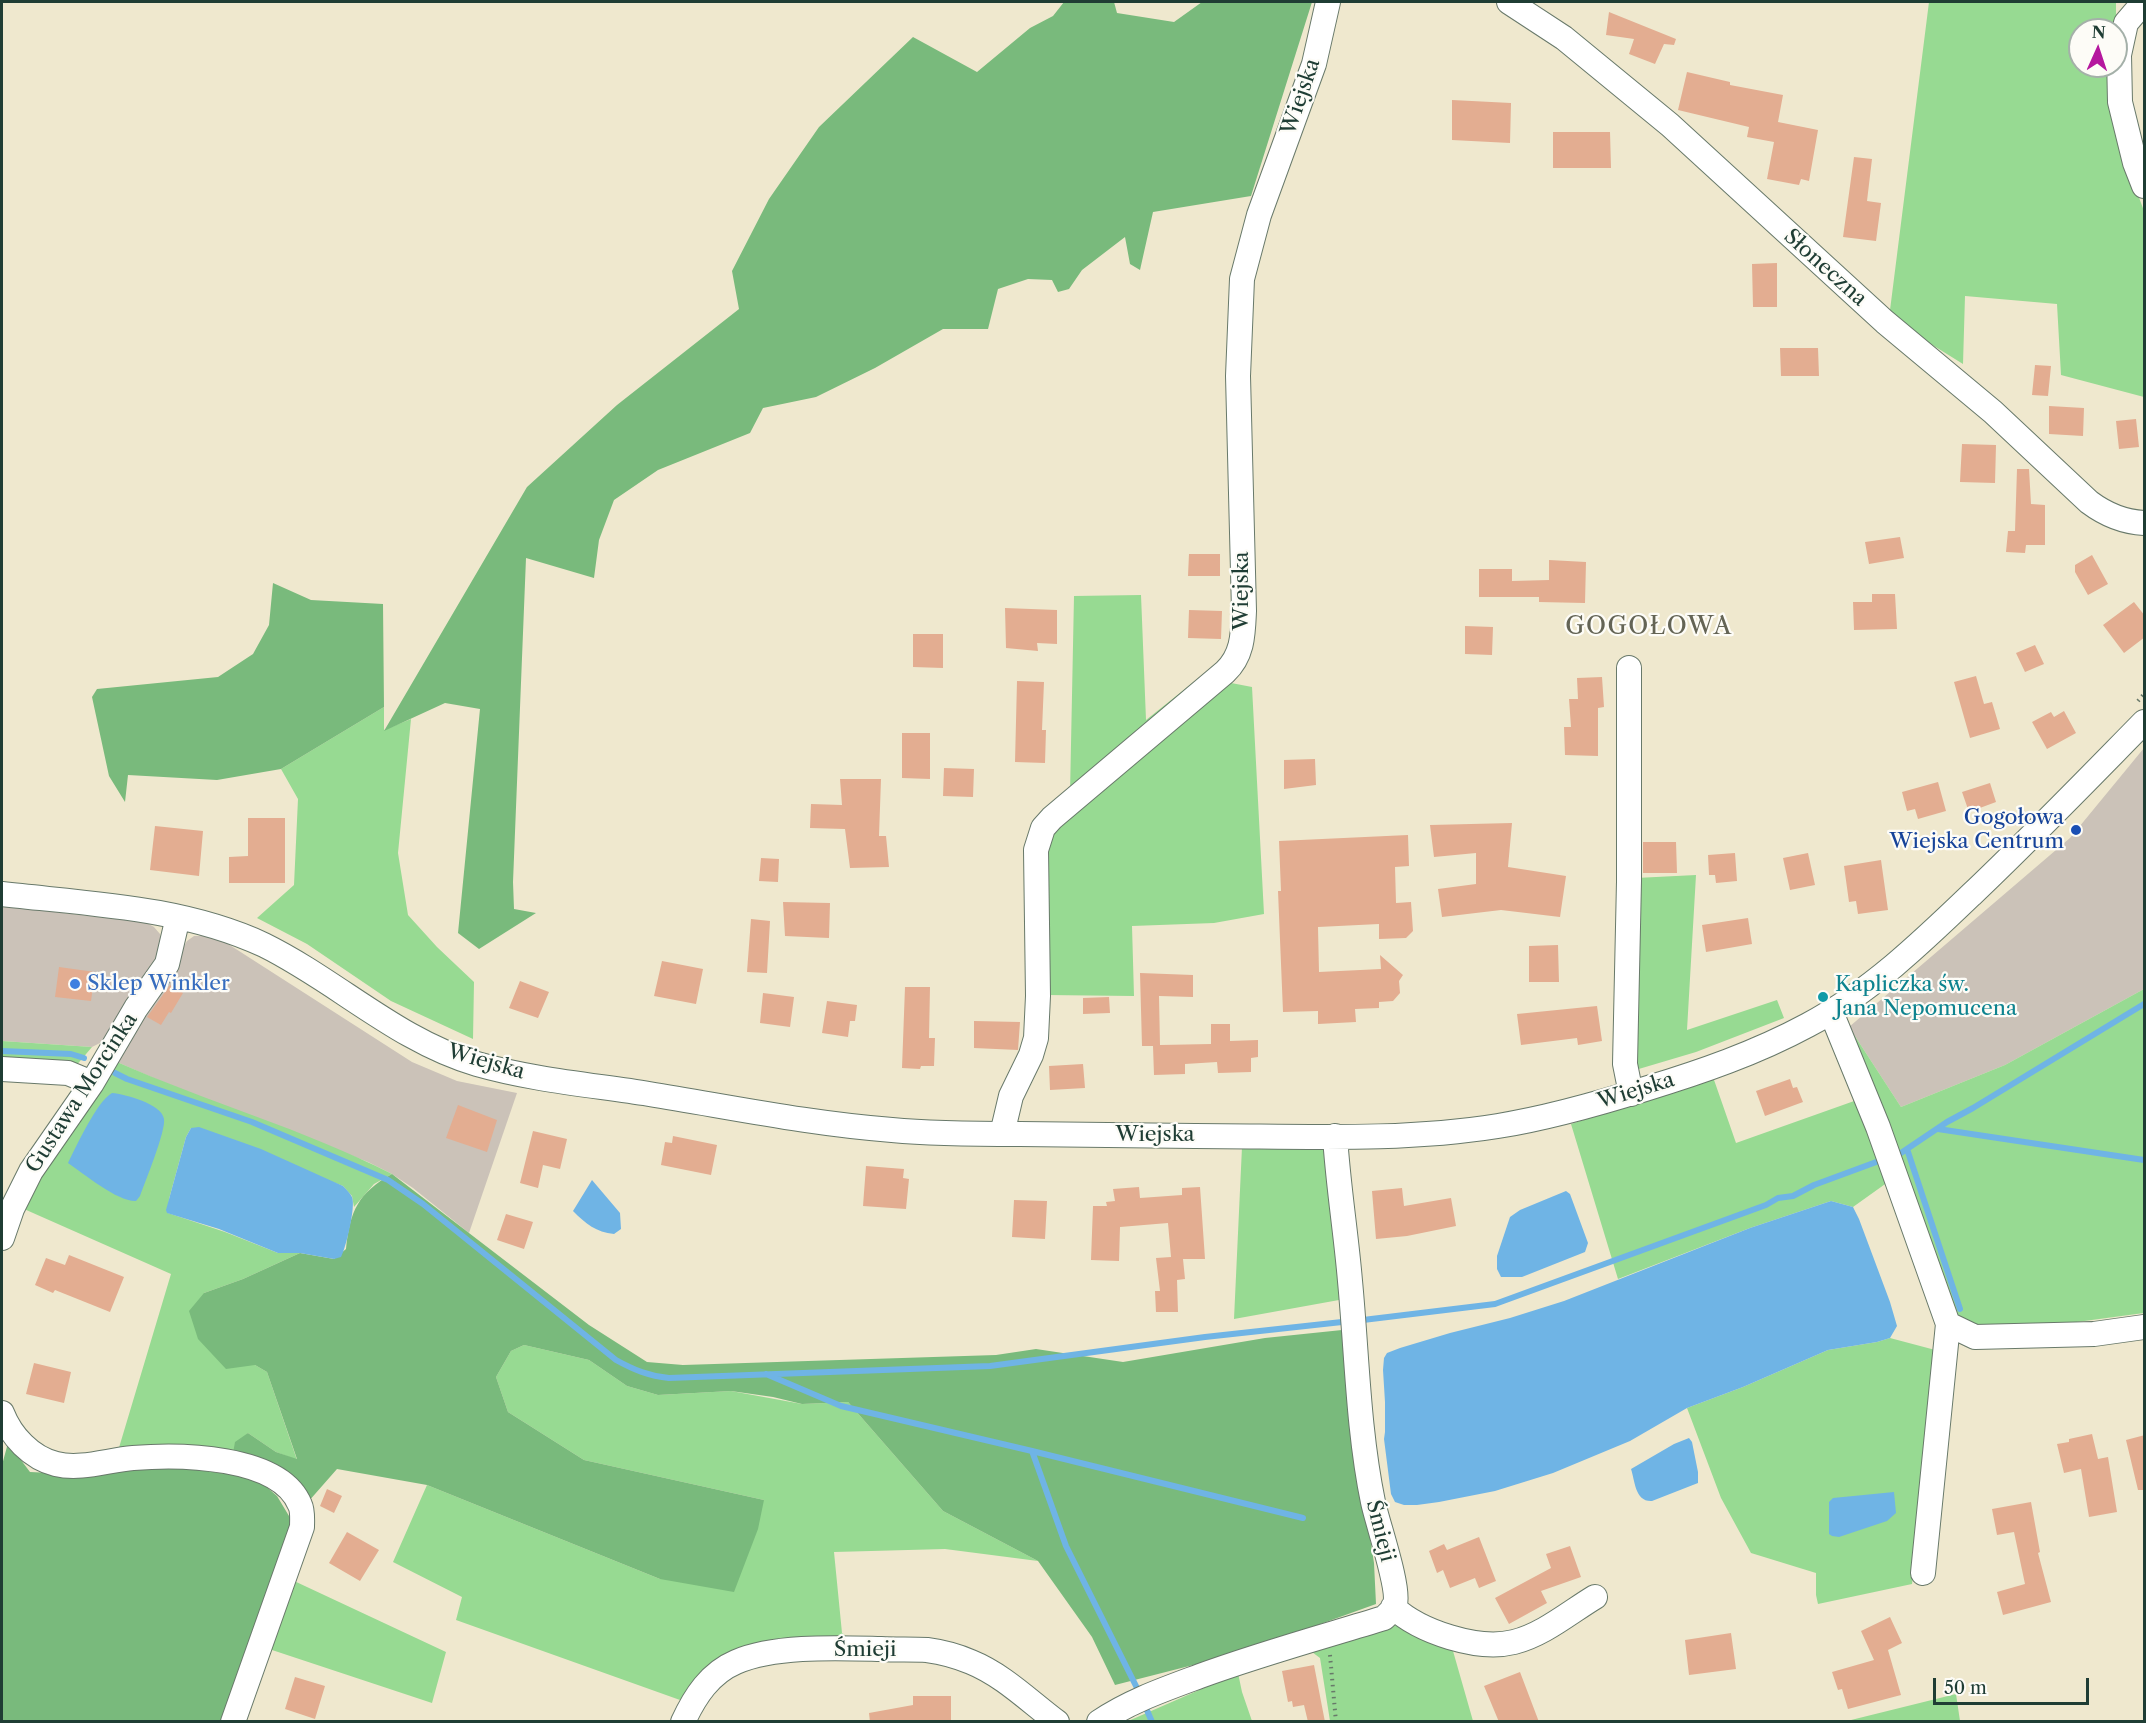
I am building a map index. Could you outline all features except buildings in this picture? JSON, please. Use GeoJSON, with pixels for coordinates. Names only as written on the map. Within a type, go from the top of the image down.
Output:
{"type":"FeatureCollection","features":[{"type":"Feature","properties":{"kind":"street","name":"Wiejska"},"geometry":{"type":"LineString","coordinates":[[1002,1134],[1007,1107],[1031,1055],[1036,1038],[1038,996],[1036,850],[1041,832],[1052,818],[1225,672],[1234,662],[1240,648],[1244,611],[1238,357],[1242,279],[1259,215],[1314,64],[1328,2]]}},
{"type":"Feature","properties":{"kind":"street","name":"Słoneczna"},"geometry":{"type":"LineString","coordinates":[[1509,2],[1564,38],[1670,125],[1885,322],[1993,412],[2089,502],[2102,511],[2120,518],[2145,523]]}},
{"type":"Feature","properties":{"kind":"street"},"geometry":{"type":"LineString","coordinates":[[2145,2],[2126,23],[2119,55],[2120,102],[2135,163],[2145,186]]}},
{"type":"Feature","properties":{"kind":"street"},"geometry":{"type":"LineString","coordinates":[[1629,668],[1629,881],[1625,1064],[1631,1094]]}},
{"type":"Feature","properties":{"kind":"street","name":"Wiejska"},"geometry":{"type":"LineString","coordinates":[[2,894],[178,917],[229,931],[266,946],[413,1036],[455,1056],[485,1066],[555,1079],[892,1131],[1335,1136],[1440,1134],[1550,1116],[1631,1094],[1708,1069],[1745,1054],[1832,1012],[1917,947],[2021,847],[2138,715]]}},
{"type":"Feature","properties":{"kind":"street","name":"Gustawa Morcinka"},"geometry":{"type":"LineString","coordinates":[[2,1238],[12,1209],[26,1182],[92,1083],[136,1008],[166,964],[178,917]]}},
{"type":"Feature","properties":{"kind":"street"},"geometry":{"type":"LineString","coordinates":[[1832,1012],[1878,1127],[1948,1324],[1923,1573]]}},
{"type":"Feature","properties":{"kind":"street"},"geometry":{"type":"LineString","coordinates":[[2,1069],[68,1073],[92,1083]]}},
{"type":"Feature","properties":{"kind":"street","name":"Śmieji"},"geometry":{"type":"LineString","coordinates":[[1335,1136],[1338,1182],[1350,1278],[1360,1428],[1373,1506],[1394,1583],[1396,1602],[1393,1607]]}},
{"type":"Feature","properties":{"kind":"street"},"geometry":{"type":"LineString","coordinates":[[2,1208],[18,1188],[26,1182]]}},
{"type":"Feature","properties":{"kind":"street"},"geometry":{"type":"LineString","coordinates":[[1948,1324],[1975,1337],[2094,1334],[2145,1327]]}},
{"type":"Feature","properties":{"kind":"street"},"geometry":{"type":"LineString","coordinates":[[2,1413],[8,1428],[30,1452],[56,1464],[82,1465],[132,1458],[169,1456],[207,1459],[270,1474],[289,1487],[301,1506],[302,1527],[233,1722]]}},
{"type":"Feature","properties":{"kind":"street"},"geometry":{"type":"LineString","coordinates":[[1099,1722],[1129,1704],[1162,1690],[1292,1644],[1384,1618],[1393,1607],[1404,1617],[1455,1640],[1496,1644],[1515,1642],[1540,1631],[1595,1597]]}},
{"type":"Feature","properties":{"kind":"street","name":"Śmieji"},"geometry":{"type":"LineString","coordinates":[[683,1722],[690,1706],[713,1676],[736,1662],[766,1653],[857,1649],[927,1650],[971,1662],[997,1675],[1057,1722]]}},
{"type":"Feature","properties":{"kind":"path"},"geometry":{"type":"LineString","coordinates":[[2138,715],[2145,694]]}},
{"type":"Feature","properties":{"kind":"path"},"geometry":{"type":"LineString","coordinates":[[1331,1633],[1330,1663],[1336,1722]]}},
{"type":"Feature","properties":{"kind":"shaded area"},"geometry":{"type":"Polygon","coordinates":[[[2144,748],[2144,989],[2005,1065],[1901,1107],[1849,1027],[2070,838],[2144,748]]]}},
{"type":"Feature","properties":{"kind":"shaded area"},"geometry":{"type":"Polygon","coordinates":[[[2,906],[147,923],[160,934],[163,957],[104,1041],[92,1047],[2,1041],[2,906]]]}},
{"type":"Feature","properties":{"kind":"shaded area"},"geometry":{"type":"Polygon","coordinates":[[[194,936],[207,936],[225,942],[412,1062],[457,1081],[517,1093],[469,1233],[413,1188],[368,1162],[117,1062],[187,941],[194,936]]]}},
{"type":"Feature","properties":{"kind":"green space"},"geometry":{"type":"Polygon","coordinates":[[[1064,2],[1114,2],[1117,13],[1174,22],[1202,2],[1312,2],[1251,196],[1153,212],[1140,270],[1130,264],[1125,237],[1082,270],[1069,289],[1058,292],[1052,280],[1028,279],[998,289],[988,329],[943,329],[875,368],[816,397],[763,408],[750,433],[658,470],[614,500],[599,540],[594,578],[526,558],[513,882],[514,909],[536,913],[479,949],[458,933],[480,709],[445,703],[384,731],[527,487],[617,405],[739,309],[732,271],[769,199],[819,127],[913,37],[977,72],[1030,28],[1053,16],[1064,2]]]}},
{"type":"Feature","properties":{"kind":"green space"},"geometry":{"type":"Polygon","coordinates":[[[1929,2],[2116,2],[2116,18],[2068,18],[2068,78],[2109,78],[2115,133],[2144,211],[2144,397],[2061,375],[2057,304],[1965,296],[1963,364],[1889,318],[1929,2]]]}},
{"type":"Feature","properties":{"kind":"green space"},"geometry":{"type":"Polygon","coordinates":[[[273,583],[311,600],[383,604],[384,707],[281,769],[217,780],[128,775],[125,802],[109,776],[92,697],[97,689],[218,677],[253,654],[269,625],[273,583]]]}},
{"type":"Feature","properties":{"kind":"green space"},"geometry":{"type":"Polygon","coordinates":[[[1141,595],[1146,720],[1200,677],[1252,687],[1264,914],[1214,923],[1132,926],[1134,996],[1046,995],[1029,935],[1027,837],[1070,794],[1074,596],[1141,595]]]}},
{"type":"Feature","properties":{"kind":"green space"},"geometry":{"type":"Polygon","coordinates":[[[384,707],[384,730],[411,719],[398,853],[408,915],[474,982],[473,1039],[391,1001],[307,944],[257,918],[294,885],[298,799],[281,769],[384,707]]]}},
{"type":"Feature","properties":{"kind":"green space"},"geometry":{"type":"Polygon","coordinates":[[[1696,875],[1687,1030],[1777,1000],[1784,1018],[1696,1052],[1632,1071],[1636,878],[1696,875]]]}},
{"type":"Feature","properties":{"kind":"green space"},"geometry":{"type":"Polygon","coordinates":[[[2144,989],[2144,1313],[2047,1326],[1975,1327],[1955,1315],[1849,1027],[1901,1107],[2005,1065],[2144,989]]]}},
{"type":"Feature","properties":{"kind":"green space"},"geometry":{"type":"Polygon","coordinates":[[[2,1041],[92,1047],[75,1067],[2,1061],[2,1041]]]}},
{"type":"Feature","properties":{"kind":"green space"},"geometry":{"type":"Polygon","coordinates":[[[117,1062],[325,1143],[392,1174],[374,1184],[354,1207],[352,1196],[343,1186],[191,1128],[186,1137],[169,1199],[168,1213],[278,1253],[300,1253],[243,1279],[204,1293],[255,1365],[267,1372],[297,1460],[276,1452],[248,1433],[233,1453],[118,1451],[171,1274],[24,1209],[37,1181],[117,1062]]]}},
{"type":"Feature","properties":{"kind":"green space"},"geometry":{"type":"Polygon","coordinates":[[[1713,1077],[1736,1143],[1857,1100],[1888,1182],[1853,1207],[1831,1201],[1750,1228],[1618,1279],[1571,1124],[1713,1077]]]}},
{"type":"Feature","properties":{"kind":"green space"},"geometry":{"type":"Polygon","coordinates":[[[1242,1147],[1324,1147],[1337,1247],[1339,1300],[1234,1319],[1242,1147]]]}},
{"type":"Feature","properties":{"kind":"green space"},"geometry":{"type":"Polygon","coordinates":[[[392,1174],[589,1325],[647,1362],[683,1365],[996,1355],[1036,1349],[1123,1362],[1265,1338],[1342,1330],[1355,1441],[1374,1563],[1376,1604],[1240,1653],[1115,1685],[1092,1637],[1038,1561],[943,1511],[848,1402],[802,1404],[731,1391],[658,1395],[627,1386],[589,1360],[524,1345],[511,1351],[496,1377],[508,1412],[584,1460],[764,1500],[758,1529],[734,1592],[660,1579],[427,1485],[337,1469],[308,1502],[233,1453],[235,1442],[248,1433],[276,1452],[297,1459],[267,1372],[255,1365],[226,1369],[198,1339],[189,1311],[204,1293],[243,1279],[300,1253],[334,1259],[346,1249],[350,1224],[358,1204],[371,1188],[392,1174]]]}},
{"type":"Feature","properties":{"kind":"green space"},"geometry":{"type":"Polygon","coordinates":[[[1890,1338],[1939,1351],[1912,1584],[1818,1604],[1816,1573],[1751,1553],[1721,1498],[1687,1408],[1743,1387],[1828,1350],[1890,1338]]]}},
{"type":"Feature","properties":{"kind":"green space"},"geometry":{"type":"Polygon","coordinates":[[[524,1345],[589,1360],[627,1386],[658,1395],[731,1391],[802,1404],[848,1402],[943,1511],[1038,1561],[945,1549],[834,1552],[842,1633],[855,1643],[697,1679],[680,1700],[456,1620],[462,1597],[393,1562],[427,1485],[660,1579],[764,1500],[584,1460],[508,1412],[496,1377],[511,1351],[524,1345]]]}},
{"type":"Feature","properties":{"kind":"green space"},"geometry":{"type":"Polygon","coordinates":[[[8,1443],[30,1472],[72,1474],[140,1468],[195,1469],[239,1476],[262,1483],[277,1496],[292,1521],[223,1721],[2,1722],[2,1465],[8,1443]]]}},
{"type":"Feature","properties":{"kind":"green space"},"geometry":{"type":"Polygon","coordinates":[[[292,1580],[446,1652],[432,1703],[269,1649],[292,1580]]]}},
{"type":"Feature","properties":{"kind":"green space"},"geometry":{"type":"Polygon","coordinates":[[[1403,1623],[1453,1651],[1473,1721],[1330,1721],[1320,1658],[1312,1652],[1403,1623]]]}},
{"type":"Feature","properties":{"kind":"green space"},"geometry":{"type":"Polygon","coordinates":[[[1238,1673],[1252,1721],[1126,1722],[1238,1673]]]}},
{"type":"Feature","properties":{"kind":"green space"},"geometry":{"type":"Polygon","coordinates":[[[1956,1694],[1960,1721],[1847,1721],[1956,1694]]]}},
{"type":"Feature","properties":{"kind":"water"},"geometry":{"type":"Polygon","coordinates":[[[112,1093],[150,1104],[162,1114],[164,1119],[155,1157],[136,1201],[111,1192],[68,1163],[94,1114],[112,1093]]]}},
{"type":"Feature","properties":{"kind":"water"},"geometry":{"type":"Polygon","coordinates":[[[199,1127],[261,1149],[343,1186],[351,1196],[353,1209],[341,1257],[334,1259],[300,1253],[278,1253],[219,1229],[167,1213],[186,1137],[191,1128],[199,1127]]]}},
{"type":"Feature","properties":{"kind":"water"},"geometry":{"type":"Polygon","coordinates":[[[592,1180],[620,1213],[621,1229],[614,1234],[592,1227],[573,1211],[592,1180]]]}},
{"type":"Feature","properties":{"kind":"water"},"geometry":{"type":"Polygon","coordinates":[[[1566,1191],[1570,1194],[1588,1243],[1585,1252],[1522,1277],[1501,1277],[1497,1269],[1497,1256],[1510,1217],[1520,1210],[1566,1191]]]}},
{"type":"Feature","properties":{"kind":"water"},"geometry":{"type":"Polygon","coordinates":[[[1831,1201],[1853,1207],[1859,1219],[1897,1326],[1890,1338],[1828,1350],[1743,1387],[1687,1408],[1630,1441],[1553,1473],[1495,1491],[1439,1502],[1404,1505],[1395,1502],[1391,1494],[1384,1439],[1383,1370],[1387,1353],[1564,1301],[1750,1228],[1831,1201]]]}},
{"type":"Feature","properties":{"kind":"water"},"geometry":{"type":"Polygon","coordinates":[[[1689,1438],[1692,1442],[1698,1472],[1698,1483],[1652,1501],[1642,1498],[1637,1490],[1631,1469],[1689,1438]]]}},
{"type":"Feature","properties":{"kind":"water"},"geometry":{"type":"Polygon","coordinates":[[[1894,1492],[1896,1513],[1887,1521],[1839,1537],[1829,1534],[1829,1502],[1833,1498],[1894,1492]]]}},
{"type":"Feature","properties":{"kind":"waterway"},"geometry":{"type":"LineString","coordinates":[[1898,1155],[1947,1122],[2144,1004]]}},
{"type":"Feature","properties":{"kind":"waterway"},"geometry":{"type":"LineString","coordinates":[[2,1051],[71,1054],[84,1058]]}},
{"type":"Feature","properties":{"kind":"waterway"},"geometry":{"type":"LineString","coordinates":[[115,1073],[252,1122],[388,1180],[423,1204],[616,1360],[635,1370],[655,1376],[669,1378],[990,1366],[1205,1337],[1342,1322]]}},
{"type":"Feature","properties":{"kind":"waterway"},"geometry":{"type":"LineString","coordinates":[[1938,1129],[2144,1160]]}},
{"type":"Feature","properties":{"kind":"waterway"},"geometry":{"type":"LineString","coordinates":[[1907,1149],[1960,1309]]}},
{"type":"Feature","properties":{"kind":"waterway"},"geometry":{"type":"LineString","coordinates":[[1363,1320],[1495,1304],[1766,1205],[1778,1198],[1793,1196],[1814,1185],[1879,1161]]}},
{"type":"Feature","properties":{"kind":"waterway"},"geometry":{"type":"LineString","coordinates":[[766,1374],[841,1406],[1032,1451],[1066,1546],[1139,1692]]}},
{"type":"Feature","properties":{"kind":"waterway"},"geometry":{"type":"LineString","coordinates":[[1032,1451],[1303,1518]]}},
{"type":"Feature","properties":{"kind":"waterway"},"geometry":{"type":"LineString","coordinates":[[1146,1708],[1152,1722]]}},
{"type":"Feature","properties":{"kind":"place","name":"Gogołowa Wiejska Centrum"},"geometry":{"type":"Point","coordinates":[2076,830]}},
{"type":"Feature","properties":{"kind":"place","name":"Sklep Winkler"},"geometry":{"type":"Point","coordinates":[75,984]}},
{"type":"Feature","properties":{"kind":"place","name":"Kapliczka św. Jana Nepomucena"},"geometry":{"type":"Point","coordinates":[1823,997]}},
{"type":"Feature","properties":{"kind":"district","name":"GOGOŁOWA"},"geometry":{"type":"Point","coordinates":[1649,627]}}]}
